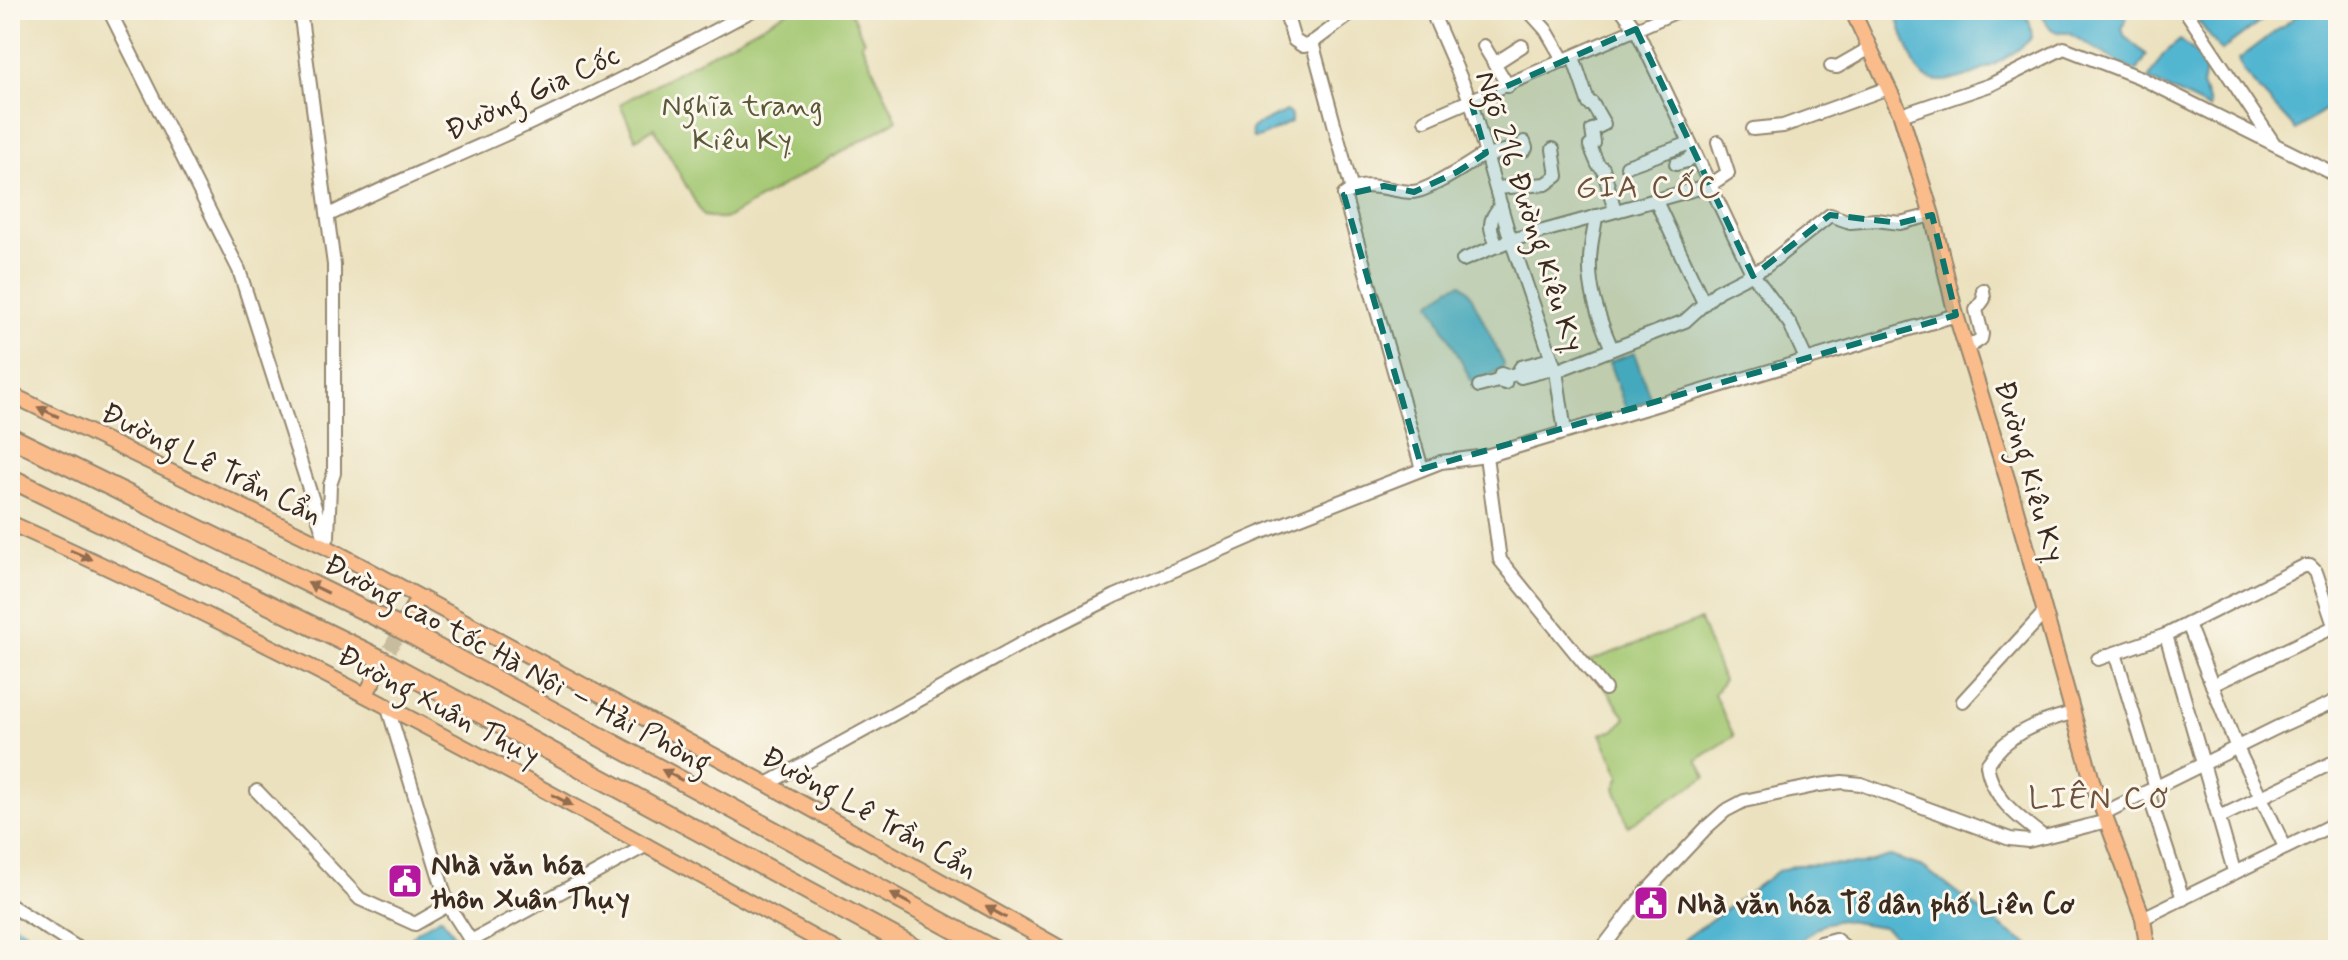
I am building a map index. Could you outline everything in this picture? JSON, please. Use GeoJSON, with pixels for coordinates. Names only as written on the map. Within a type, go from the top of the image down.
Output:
{"type":"FeatureCollection","features":[{"type":"Feature","properties":{"kind":"highway","name":"Đường cao tốc Hà Nội – Hải Phòng"},"geometry":{"type":"LineString","coordinates":[[10,437],[396,626],[993,950]]}},
{"type":"Feature","properties":{"kind":"highway","name":"Đường cao tốc Hà Nội – Hải Phòng"},"geometry":{"type":"LineString","coordinates":[[10,478],[380,659],[918,950]]}},
{"type":"Feature","properties":{"kind":"highway"},"geometry":{"type":"LineString","coordinates":[[10,488],[378,664],[895,938]]}},
{"type":"Feature","properties":{"kind":"main road","name":"Đường Kiêu Kỵ"},"geometry":{"type":"LineString","coordinates":[[1852,10],[1901,115],[2072,713],[2105,817],[2143,918],[2144,950]]}},
{"type":"Feature","properties":{"kind":"main road","name":"Đường Lê Trần Cẩn"},"geometry":{"type":"LineString","coordinates":[[10,394],[328,548],[767,784],[1064,950]]}},
{"type":"Feature","properties":{"kind":"main road","name":"Đường Xuân Thụy"},"geometry":{"type":"LineString","coordinates":[[10,523],[104,565],[366,694],[836,950]]}},
{"type":"Feature","properties":{"kind":"main road"},"geometry":{"type":"LineString","coordinates":[[404,623],[418,598]]}},
{"type":"Feature","properties":{"kind":"main road"},"geometry":{"type":"LineString","coordinates":[[366,694],[378,672]]}},
{"type":"Feature","properties":{"kind":"street"},"geometry":{"type":"LineString","coordinates":[[109,10],[239,270],[328,548]]}},
{"type":"Feature","properties":{"kind":"street"},"geometry":{"type":"LineString","coordinates":[[300,10],[334,265],[334,473],[330,485],[328,548]]}},
{"type":"Feature","properties":{"kind":"street","name":"Đường Gia Cốc"},"geometry":{"type":"LineString","coordinates":[[329,215],[643,69],[753,10]]}},
{"type":"Feature","properties":{"kind":"street"},"geometry":{"type":"LineString","coordinates":[[1285,10],[1294,40],[1303,46],[1356,10]]}},
{"type":"Feature","properties":{"kind":"street","name":"Ngõ 216 Đường Kiêu Kỵ"},"geometry":{"type":"LineString","coordinates":[[1431,10],[1471,102],[1511,240],[1554,366],[1565,432]]}},
{"type":"Feature","properties":{"kind":"street"},"geometry":{"type":"LineString","coordinates":[[1528,10],[1569,59],[1589,104],[1592,103],[1603,120],[1604,124],[1592,130],[1594,143],[1590,146],[1598,165],[1603,168],[1615,211]]}},
{"type":"Feature","properties":{"kind":"street"},"geometry":{"type":"LineString","coordinates":[[1622,10],[1636,29],[1752,273],[1790,324],[1807,361]]}},
{"type":"Feature","properties":{"kind":"street"},"geometry":{"type":"LineString","coordinates":[[1425,120],[1680,10]]}},
{"type":"Feature","properties":{"kind":"street"},"geometry":{"type":"LineString","coordinates":[[2185,10],[2275,144]]}},
{"type":"Feature","properties":{"kind":"street"},"geometry":{"type":"LineString","coordinates":[[1312,42],[1352,190]]}},
{"type":"Feature","properties":{"kind":"street"},"geometry":{"type":"LineString","coordinates":[[1484,46],[1508,86]]}},
{"type":"Feature","properties":{"kind":"street"},"geometry":{"type":"LineString","coordinates":[[1494,64],[1522,46]]}},
{"type":"Feature","properties":{"kind":"street"},"geometry":{"type":"LineString","coordinates":[[1831,66],[1837,67],[1870,48]]}},
{"type":"Feature","properties":{"kind":"street"},"geometry":{"type":"LineString","coordinates":[[1901,115],[1990,85],[2064,48],[2139,77],[2338,176]]}},
{"type":"Feature","properties":{"kind":"street"},"geometry":{"type":"LineString","coordinates":[[1753,129],[1783,126],[1888,88]]}},
{"type":"Feature","properties":{"kind":"street"},"geometry":{"type":"LineString","coordinates":[[1422,469],[1345,193],[1384,186],[1414,192],[1487,154],[1515,148],[1524,150],[1524,142]]}},
{"type":"Feature","properties":{"kind":"street"},"geometry":{"type":"LineString","coordinates":[[1463,260],[1511,240],[1710,185],[1728,173],[1718,142]]}},
{"type":"Feature","properties":{"kind":"street"},"geometry":{"type":"LineString","coordinates":[[1676,164],[1687,161],[1692,148]]}},
{"type":"Feature","properties":{"kind":"street"},"geometry":{"type":"LineString","coordinates":[[1627,166],[1692,148]]}},
{"type":"Feature","properties":{"kind":"street"},"geometry":{"type":"LineString","coordinates":[[1496,188],[1546,184],[1553,180],[1557,176],[1553,149]]}},
{"type":"Feature","properties":{"kind":"street"},"geometry":{"type":"LineString","coordinates":[[1655,199],[1704,303]]}},
{"type":"Feature","properties":{"kind":"street"},"geometry":{"type":"LineString","coordinates":[[1498,246],[1490,227],[1501,206]]}},
{"type":"Feature","properties":{"kind":"street"},"geometry":{"type":"LineString","coordinates":[[1479,386],[1507,377],[1521,377],[1612,349],[1685,321],[1718,291],[1765,267],[1830,215],[1850,222],[1876,220],[1900,223],[1932,215]]}},
{"type":"Feature","properties":{"kind":"street"},"geometry":{"type":"LineString","coordinates":[[1596,216],[1591,246],[1592,288],[1597,312],[1612,349]]}},
{"type":"Feature","properties":{"kind":"street"},"geometry":{"type":"LineString","coordinates":[[1967,348],[1981,339],[1976,310],[1984,299],[1983,290]]}},
{"type":"Feature","properties":{"kind":"street"},"geometry":{"type":"LineString","coordinates":[[767,784],[1037,635],[1115,596],[1260,533],[1422,469],[1441,462],[1486,456],[1956,315]]}},
{"type":"Feature","properties":{"kind":"street"},"geometry":{"type":"LineString","coordinates":[[1486,456],[1500,560],[1605,689]]}},
{"type":"Feature","properties":{"kind":"street"},"geometry":{"type":"LineString","coordinates":[[308,486],[330,485]]}},
{"type":"Feature","properties":{"kind":"street"},"geometry":{"type":"LineString","coordinates":[[2098,659],[2166,635],[2304,566],[2310,566],[2316,572],[2336,632],[2212,685]]}},
{"type":"Feature","properties":{"kind":"street"},"geometry":{"type":"LineString","coordinates":[[1963,701],[2044,613]]}},
{"type":"Feature","properties":{"kind":"street"},"geometry":{"type":"LineString","coordinates":[[2188,624],[2237,748],[2285,847]]}},
{"type":"Feature","properties":{"kind":"street"},"geometry":{"type":"LineString","coordinates":[[2166,635],[2206,764],[2234,871]]}},
{"type":"Feature","properties":{"kind":"street"},"geometry":{"type":"LineString","coordinates":[[2115,653],[2183,899]]}},
{"type":"Feature","properties":{"kind":"street"},"geometry":{"type":"LineString","coordinates":[[1601,950],[1644,894],[1707,827],[1725,811],[1744,801],[1819,785],[1842,782],[1861,784],[2010,839],[2028,841],[2105,817],[2152,790],[2338,700]]}},
{"type":"Feature","properties":{"kind":"street"},"geometry":{"type":"LineString","coordinates":[[387,705],[448,905],[466,945],[647,845]]}},
{"type":"Feature","properties":{"kind":"street"},"geometry":{"type":"LineString","coordinates":[[2044,837],[2007,807],[1989,777],[1987,765],[1998,748],[2013,736],[2046,720],[2072,713]]}},
{"type":"Feature","properties":{"kind":"street"},"geometry":{"type":"LineString","coordinates":[[2220,817],[2338,760]]}},
{"type":"Feature","properties":{"kind":"street"},"geometry":{"type":"LineString","coordinates":[[257,791],[360,899],[415,924],[448,905]]}},
{"type":"Feature","properties":{"kind":"street"},"geometry":{"type":"LineString","coordinates":[[2143,918],[2338,822]]}},
{"type":"Feature","properties":{"kind":"street"},"geometry":{"type":"LineString","coordinates":[[13,907],[81,950]]}},
{"type":"Feature","properties":{"kind":"street"},"geometry":{"type":"LineString","coordinates":[[1810,950],[1835,939],[1849,950]]}},
{"type":"Feature","properties":{"kind":"highlighted area"},"geometry":{"type":"Polygon","coordinates":[[[1636,29],[1753,276],[1830,215],[1900,223],[1932,215],[1956,315],[1422,469],[1344,195],[1384,186],[1414,192],[1457,172],[1486,153],[1471,102],[1636,29]]]}},
{"type":"Feature","properties":{"kind":"green space","name":"Nghĩa trang Kiêu Kỵ"},"geometry":{"type":"Polygon","coordinates":[[[790,10],[850,10],[864,41],[861,43],[897,120],[725,219],[703,216],[654,128],[636,139],[620,104],[790,10]]]}},
{"type":"Feature","properties":{"kind":"green space"},"geometry":{"type":"Polygon","coordinates":[[[1700,620],[1723,681],[1714,694],[1734,736],[1697,760],[1706,777],[1628,826],[1615,788],[1620,776],[1601,734],[1615,730],[1626,718],[1587,662],[1700,620]]]}},
{"type":"Feature","properties":{"kind":"water"},"geometry":{"type":"Polygon","coordinates":[[[1895,10],[2024,10],[2032,37],[1996,64],[1979,72],[1946,81],[1932,80],[1921,74],[1913,62],[1895,10]]]}},
{"type":"Feature","properties":{"kind":"water"},"geometry":{"type":"Polygon","coordinates":[[[2040,10],[2129,10],[2122,29],[2125,37],[2147,55],[2137,71],[2132,70],[2068,33],[2053,30],[2040,10]]]}},
{"type":"Feature","properties":{"kind":"water"},"geometry":{"type":"Polygon","coordinates":[[[2190,10],[2276,10],[2221,51],[2190,10]]]}},
{"type":"Feature","properties":{"kind":"water"},"geometry":{"type":"Polygon","coordinates":[[[2304,10],[2338,10],[2338,100],[2296,130],[2244,73],[2239,59],[2304,10]]]}},
{"type":"Feature","properties":{"kind":"water"},"geometry":{"type":"Polygon","coordinates":[[[2180,40],[2199,55],[2206,66],[2202,86],[2209,109],[2148,79],[2163,55],[2180,40]]]}},
{"type":"Feature","properties":{"kind":"water"},"geometry":{"type":"Polygon","coordinates":[[[1286,111],[1291,115],[1291,122],[1253,138],[1253,127],[1286,111]]]}},
{"type":"Feature","properties":{"kind":"water"},"geometry":{"type":"Polygon","coordinates":[[[1461,283],[1469,291],[1504,364],[1503,368],[1475,383],[1431,303],[1449,288],[1461,283]]]}},
{"type":"Feature","properties":{"kind":"water"},"geometry":{"type":"Polygon","coordinates":[[[1634,353],[1651,400],[1626,409],[1609,362],[1634,353]]]}},
{"type":"Feature","properties":{"kind":"water"},"geometry":{"type":"Polygon","coordinates":[[[1890,856],[1923,867],[2037,950],[1914,950],[1883,927],[1840,920],[1823,924],[1791,950],[1679,950],[1685,939],[1778,871],[1796,865],[1862,864],[1890,856]]]}},
{"type":"Feature","properties":{"kind":"water"},"geometry":{"type":"Polygon","coordinates":[[[441,917],[457,939],[452,950],[403,950],[416,932],[441,917]]]}},
{"type":"Feature","properties":{"kind":"water"},"geometry":{"type":"Polygon","coordinates":[[[10,922],[58,950],[10,950],[10,922]]]}},
{"type":"Feature","properties":{"kind":"tunnel"},"geometry":{"type":"LineString","coordinates":[[380,668],[404,623]]}},
{"type":"Feature","properties":{"kind":"place","name":"Nhà văn hóa thôn Xuân Thụy"},"geometry":{"type":"Point","coordinates":[405,881]}},
{"type":"Feature","properties":{"kind":"place","name":"Nhà văn hóa Tổ dân phố Liên Cơ"},"geometry":{"type":"Point","coordinates":[1651,903]}},
{"type":"Feature","properties":{"kind":"district","name":"GIA CỐC"},"geometry":{"type":"Point","coordinates":[1649,186]}},
{"type":"Feature","properties":{"kind":"district","name":"LIÊN CƠ"},"geometry":{"type":"Point","coordinates":[2100,797]}}]}
